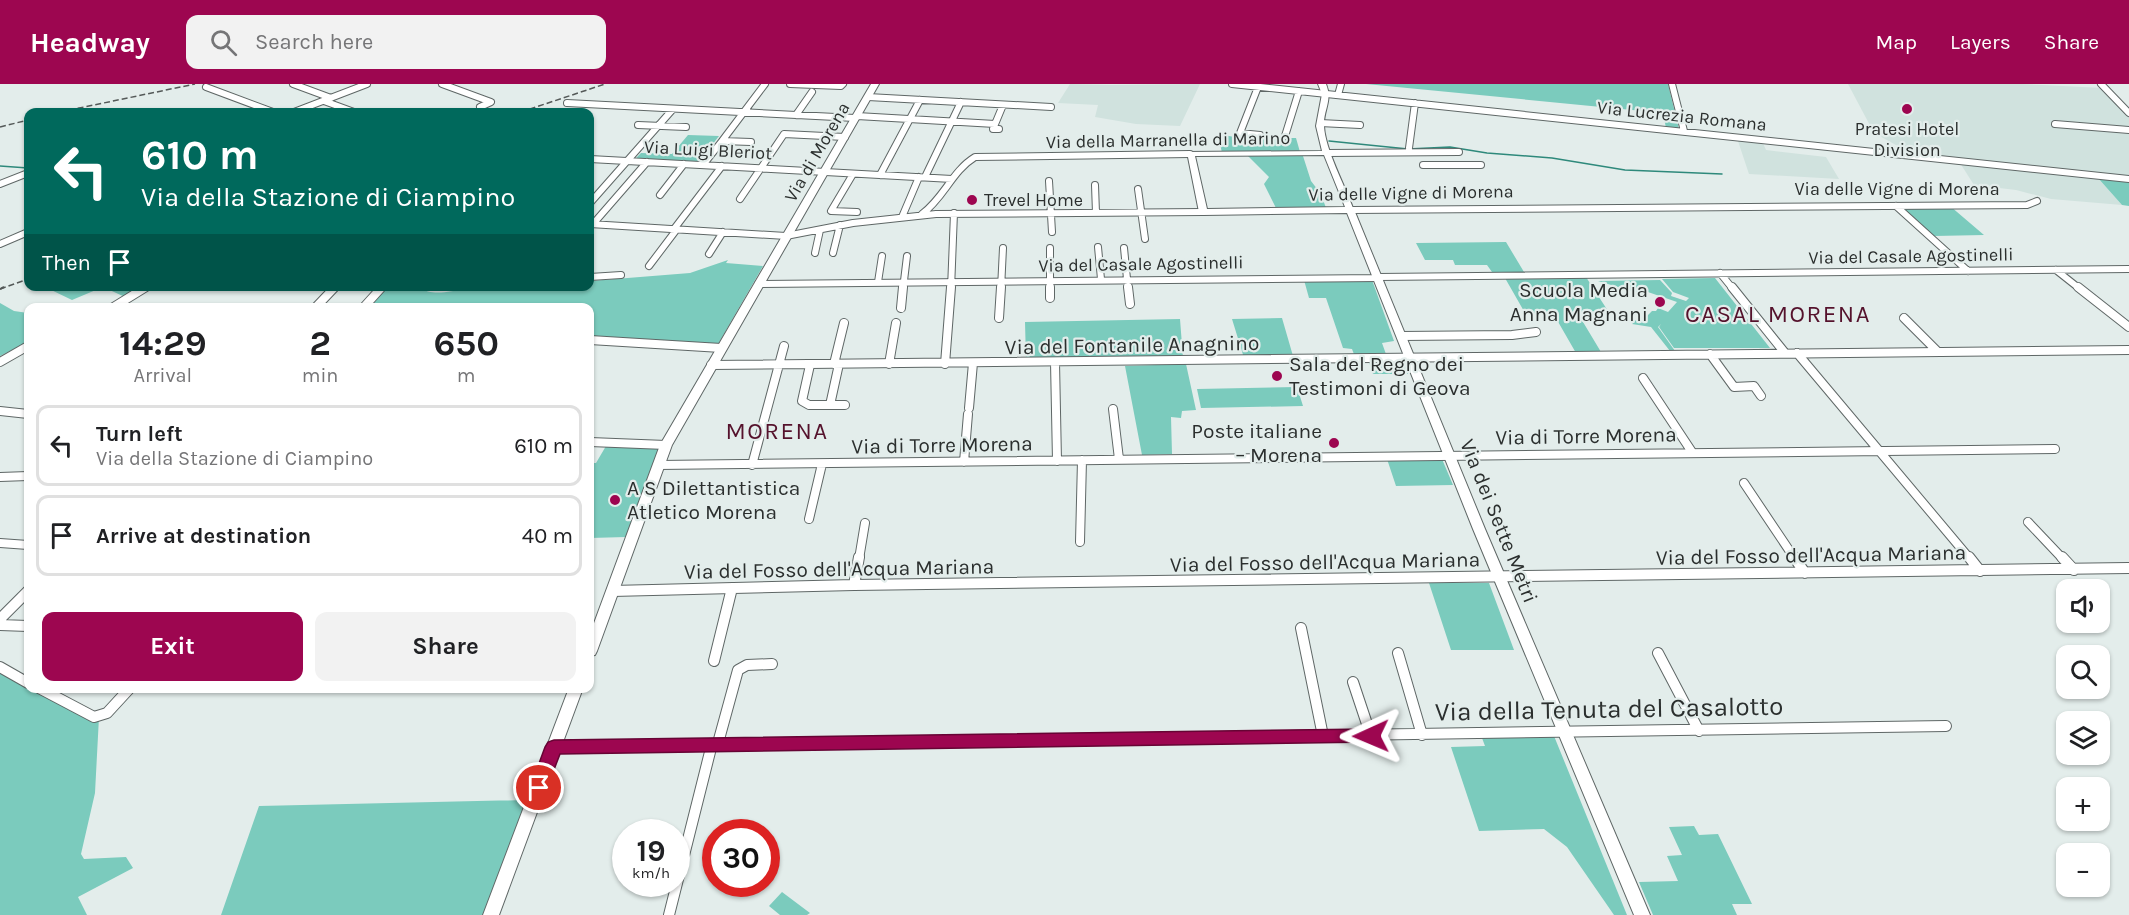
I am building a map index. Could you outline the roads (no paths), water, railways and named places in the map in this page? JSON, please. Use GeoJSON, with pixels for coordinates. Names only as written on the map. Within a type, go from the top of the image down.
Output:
{"type":"FeatureCollection","features":[{"type":"Feature","properties":{"kind":"street"},"geometry":{"type":"LineString","coordinates":[[293,84],[331,98]]}},
{"type":"Feature","properties":{"kind":"street"},"geometry":{"type":"LineString","coordinates":[[305,108],[367,84]]}},
{"type":"Feature","properties":{"kind":"street"},"geometry":{"type":"LineString","coordinates":[[442,84],[490,101],[480,107]]}},
{"type":"Feature","properties":{"kind":"street"},"geometry":{"type":"LineString","coordinates":[[703,165],[765,84]]}},
{"type":"Feature","properties":{"kind":"street"},"geometry":{"type":"LineString","coordinates":[[790,84],[841,86],[843,84]]}},
{"type":"Feature","properties":{"kind":"street","name":"Via di Morena"},"geometry":{"type":"LineString","coordinates":[[594,626],[612,591],[666,446],[875,84]]}},
{"type":"Feature","properties":{"kind":"street","name":"Via Lucrezia Romana"},"geometry":{"type":"LineString","coordinates":[[1232,84],[2129,179]]}},
{"type":"Feature","properties":{"kind":"street"},"geometry":{"type":"LineString","coordinates":[[1315,92],[1320,84],[1326,94],[1320,123],[1360,125]]}},
{"type":"Feature","properties":{"kind":"street"},"geometry":{"type":"LineString","coordinates":[[1338,95],[1341,84]]}},
{"type":"Feature","properties":{"kind":"street"},"geometry":{"type":"LineString","coordinates":[[1672,84],[1684,131]]}},
{"type":"Feature","properties":{"kind":"street"},"geometry":{"type":"LineString","coordinates":[[2101,84],[2129,113]]}},
{"type":"Feature","properties":{"kind":"street"},"geometry":{"type":"LineString","coordinates":[[206,87],[262,108]]}},
{"type":"Feature","properties":{"kind":"street"},"geometry":{"type":"LineString","coordinates":[[1258,87],[1240,133],[1260,135]]}},
{"type":"Feature","properties":{"kind":"street"},"geometry":{"type":"LineString","coordinates":[[1285,136],[1299,91]]}},
{"type":"Feature","properties":{"kind":"street"},"geometry":{"type":"LineString","coordinates":[[796,115],[812,92]]}},
{"type":"Feature","properties":{"kind":"street"},"geometry":{"type":"LineString","coordinates":[[868,98],[1051,107]]}},
{"type":"Feature","properties":{"kind":"street"},"geometry":{"type":"LineString","coordinates":[[880,175],[920,100]]}},
{"type":"Feature","properties":{"kind":"street"},"geometry":{"type":"LineString","coordinates":[[324,101],[343,108]]}},
{"type":"Feature","properties":{"kind":"street"},"geometry":{"type":"LineString","coordinates":[[902,217],[961,102]]}},
{"type":"Feature","properties":{"kind":"street"},"geometry":{"type":"LineString","coordinates":[[567,103],[995,124]]}},
{"type":"Feature","properties":{"kind":"street"},"geometry":{"type":"LineString","coordinates":[[1409,148],[1415,103]]}},
{"type":"Feature","properties":{"kind":"street"},"geometry":{"type":"LineString","coordinates":[[999,129],[993,129],[1003,105]]}},
{"type":"Feature","properties":{"kind":"street"},"geometry":{"type":"LineString","coordinates":[[594,198],[673,109]]}},
{"type":"Feature","properties":{"kind":"street","name":"Via dei Sette Metri"},"geometry":{"type":"LineString","coordinates":[[1320,123],[1327,153],[1352,210],[1409,358],[1642,915]]}},
{"type":"Feature","properties":{"kind":"street"},"geometry":{"type":"LineString","coordinates":[[2055,123],[2129,130]]}},
{"type":"Feature","properties":{"kind":"street"},"geometry":{"type":"LineString","coordinates":[[638,125],[686,127]]}},
{"type":"Feature","properties":{"kind":"street"},"geometry":{"type":"LineString","coordinates":[[740,199],[784,134],[845,137]]}},
{"type":"Feature","properties":{"kind":"street"},"geometry":{"type":"LineString","coordinates":[[722,141],[750,142]]}},
{"type":"Feature","properties":{"kind":"street"},"geometry":{"type":"LineString","coordinates":[[1443,152],[1451,165]]}},
{"type":"Feature","properties":{"kind":"street","name":"Via della Marranella di Marino"},"geometry":{"type":"LineString","coordinates":[[919,215],[936,204],[952,179],[970,159],[978,156],[1459,152]]}},
{"type":"Feature","properties":{"kind":"street"},"geometry":{"type":"LineString","coordinates":[[1190,154],[1203,212]]}},
{"type":"Feature","properties":{"kind":"street","name":"Via Luigi Bleriot"},"geometry":{"type":"LineString","coordinates":[[594,159],[952,179]]}},
{"type":"Feature","properties":{"kind":"street"},"geometry":{"type":"LineString","coordinates":[[594,221],[646,162]]}},
{"type":"Feature","properties":{"kind":"street"},"geometry":{"type":"LineString","coordinates":[[660,195],[684,164]]}},
{"type":"Feature","properties":{"kind":"street"},"geometry":{"type":"LineString","coordinates":[[1423,165],[1481,165]]}},
{"type":"Feature","properties":{"kind":"street"},"geometry":{"type":"LineString","coordinates":[[648,265],[722,166]]}},
{"type":"Feature","properties":{"kind":"street"},"geometry":{"type":"LineString","coordinates":[[853,174],[831,210],[857,212]]}},
{"type":"Feature","properties":{"kind":"street"},"geometry":{"type":"LineString","coordinates":[[0,184],[24,175]]}},
{"type":"Feature","properties":{"kind":"street"},"geometry":{"type":"LineString","coordinates":[[1049,181],[1052,232]]}},
{"type":"Feature","properties":{"kind":"street"},"geometry":{"type":"LineString","coordinates":[[1095,185],[1096,213]]}},
{"type":"Feature","properties":{"kind":"street"},"geometry":{"type":"LineString","coordinates":[[1138,189],[1144,239]]}},
{"type":"Feature","properties":{"kind":"street","name":"Via delle Vigne di Morena"},"geometry":{"type":"LineString","coordinates":[[594,224],[786,236],[840,225],[954,213],[2027,205],[2037,201]]}},
{"type":"Feature","properties":{"kind":"street"},"geometry":{"type":"LineString","coordinates":[[1896,206],[1968,270]]}},
{"type":"Feature","properties":{"kind":"street"},"geometry":{"type":"LineString","coordinates":[[945,364],[954,213]]}},
{"type":"Feature","properties":{"kind":"street"},"geometry":{"type":"LineString","coordinates":[[833,252],[840,225]]}},
{"type":"Feature","properties":{"kind":"street"},"geometry":{"type":"LineString","coordinates":[[815,253],[820,230]]}},
{"type":"Feature","properties":{"kind":"street"},"geometry":{"type":"LineString","coordinates":[[709,254],[723,232]]}},
{"type":"Feature","properties":{"kind":"street"},"geometry":{"type":"LineString","coordinates":[[0,244],[24,234]]}},
{"type":"Feature","properties":{"kind":"street"},"geometry":{"type":"LineString","coordinates":[[1098,247],[1101,279]]}},
{"type":"Feature","properties":{"kind":"street"},"geometry":{"type":"LineString","coordinates":[[999,318],[1003,248]]}},
{"type":"Feature","properties":{"kind":"street"},"geometry":{"type":"LineString","coordinates":[[1050,248],[1050,298]]}},
{"type":"Feature","properties":{"kind":"street"},"geometry":{"type":"LineString","coordinates":[[1124,248],[1130,304]]}},
{"type":"Feature","properties":{"kind":"street"},"geometry":{"type":"LineString","coordinates":[[878,282],[882,256]]}},
{"type":"Feature","properties":{"kind":"street"},"geometry":{"type":"LineString","coordinates":[[900,308],[907,256]]}},
{"type":"Feature","properties":{"kind":"street","name":"Via del Casale Agostinelli"},"geometry":{"type":"LineString","coordinates":[[758,284],[2129,269]]}},
{"type":"Feature","properties":{"kind":"street"},"geometry":{"type":"LineString","coordinates":[[2056,270],[2129,327]]}},
{"type":"Feature","properties":{"kind":"street"},"geometry":{"type":"LineString","coordinates":[[1720,273],[1785,353]]}},
{"type":"Feature","properties":{"kind":"street"},"geometry":{"type":"LineString","coordinates":[[594,277],[621,275]]}},
{"type":"Feature","properties":{"kind":"street"},"geometry":{"type":"LineString","coordinates":[[120,303],[140,291]]}},
{"type":"Feature","properties":{"kind":"street"},"geometry":{"type":"LineString","coordinates":[[320,303],[331,291]]}},
{"type":"Feature","properties":{"kind":"street"},"geometry":{"type":"LineString","coordinates":[[368,303],[378,291]]}},
{"type":"Feature","properties":{"kind":"street"},"geometry":{"type":"LineString","coordinates":[[1904,318],[1938,352]]}},
{"type":"Feature","properties":{"kind":"street"},"geometry":{"type":"LineString","coordinates":[[830,405],[844,323]]}},
{"type":"Feature","properties":{"kind":"street"},"geometry":{"type":"LineString","coordinates":[[889,364],[896,323]]}},
{"type":"Feature","properties":{"kind":"street"},"geometry":{"type":"LineString","coordinates":[[1401,336],[1512,335],[1536,332]]}},
{"type":"Feature","properties":{"kind":"street"},"geometry":{"type":"LineString","coordinates":[[594,340],[721,348]]}},
{"type":"Feature","properties":{"kind":"street"},"geometry":{"type":"LineString","coordinates":[[752,465],[784,346]]}},
{"type":"Feature","properties":{"kind":"street"},"geometry":{"type":"LineString","coordinates":[[0,362],[24,348]]}},
{"type":"Feature","properties":{"kind":"street","name":"Via del Fontanile Anagnino"},"geometry":{"type":"LineString","coordinates":[[711,365],[2129,350]]}},
{"type":"Feature","properties":{"kind":"street"},"geometry":{"type":"LineString","coordinates":[[1797,353],[1980,571]]}},
{"type":"Feature","properties":{"kind":"street"},"geometry":{"type":"LineString","coordinates":[[1710,354],[1734,387],[1754,386],[1761,396]]}},
{"type":"Feature","properties":{"kind":"street"},"geometry":{"type":"LineString","coordinates":[[1055,362],[1057,461]]}},
{"type":"Feature","properties":{"kind":"street"},"geometry":{"type":"LineString","coordinates":[[964,462],[973,363]]}},
{"type":"Feature","properties":{"kind":"street"},"geometry":{"type":"LineString","coordinates":[[810,365],[803,403],[845,405]]}},
{"type":"Feature","properties":{"kind":"street"},"geometry":{"type":"LineString","coordinates":[[1643,378],[1692,452]]}},
{"type":"Feature","properties":{"kind":"street"},"geometry":{"type":"LineString","coordinates":[[1113,409],[1119,459]]}},
{"type":"Feature","properties":{"kind":"street"},"geometry":{"type":"LineString","coordinates":[[0,411],[24,414]]}},
{"type":"Feature","properties":{"kind":"street"},"geometry":{"type":"LineString","coordinates":[[594,442],[666,446]]}},
{"type":"Feature","properties":{"kind":"street","name":"Via di Torre Morena"},"geometry":{"type":"LineString","coordinates":[[658,465],[2055,449]]}},
{"type":"Feature","properties":{"kind":"street"},"geometry":{"type":"LineString","coordinates":[[1080,542],[1082,460]]}},
{"type":"Feature","properties":{"kind":"street"},"geometry":{"type":"LineString","coordinates":[[809,519],[822,464]]}},
{"type":"Feature","properties":{"kind":"street"},"geometry":{"type":"LineString","coordinates":[[0,477],[24,476]]}},
{"type":"Feature","properties":{"kind":"street"},"geometry":{"type":"LineString","coordinates":[[0,483],[11,477]]}},
{"type":"Feature","properties":{"kind":"street"},"geometry":{"type":"LineString","coordinates":[[1744,483],[1805,573]]}},
{"type":"Feature","properties":{"kind":"street"},"geometry":{"type":"LineString","coordinates":[[2028,522],[2074,570]]}},
{"type":"Feature","properties":{"kind":"street"},"geometry":{"type":"LineString","coordinates":[[854,585],[865,523]]}},
{"type":"Feature","properties":{"kind":"street"},"geometry":{"type":"LineString","coordinates":[[0,543],[24,545]]}},
{"type":"Feature","properties":{"kind":"street","name":"Via del Fosso dell'Acqua Mariana"},"geometry":{"type":"LineString","coordinates":[[612,591],[854,585],[2129,568]]}},
{"type":"Feature","properties":{"kind":"street"},"geometry":{"type":"LineString","coordinates":[[714,661],[732,588]]}},
{"type":"Feature","properties":{"kind":"street"},"geometry":{"type":"LineString","coordinates":[[0,619],[24,595]]}},
{"type":"Feature","properties":{"kind":"street"},"geometry":{"type":"LineString","coordinates":[[0,625],[24,626]]}},
{"type":"Feature","properties":{"kind":"street"},"geometry":{"type":"LineString","coordinates":[[1301,628],[1323,736]]}},
{"type":"Feature","properties":{"kind":"street"},"geometry":{"type":"LineString","coordinates":[[1398,653],[1422,735]]}},
{"type":"Feature","properties":{"kind":"street"},"geometry":{"type":"LineString","coordinates":[[1658,653],[1699,731]]}},
{"type":"Feature","properties":{"kind":"street"},"geometry":{"type":"LineString","coordinates":[[669,915],[715,743],[738,670],[747,664],[772,664]]}},
{"type":"Feature","properties":{"kind":"street"},"geometry":{"type":"LineString","coordinates":[[0,667],[24,681]]}},
{"type":"Feature","properties":{"kind":"street"},"geometry":{"type":"LineString","coordinates":[[1353,682],[1371,736]]}},
{"type":"Feature","properties":{"kind":"street"},"geometry":{"type":"LineString","coordinates":[[48,693],[89,716],[99,717],[111,710],[126,693]]}},
{"type":"Feature","properties":{"kind":"street"},"geometry":{"type":"LineString","coordinates":[[491,915],[574,693]]}},
{"type":"Feature","properties":{"kind":"street","name":"Via della Tenuta del Casalotto"},"geometry":{"type":"LineString","coordinates":[[554,747],[1946,726]]}},
{"type":"Feature","properties":{"kind":"waterway"},"geometry":{"type":"LineString","coordinates":[[1329,141],[1408,149],[1450,147],[1487,153],[1552,158],[1625,170],[1722,174]]}},
{"type":"Feature","properties":{"kind":"waterway"},"geometry":{"type":"LineString","coordinates":[[0,166],[24,168]]}},
{"type":"Feature","properties":{"kind":"railway"},"geometry":{"type":"LineString","coordinates":[[79,108],[195,84]]}},
{"type":"Feature","properties":{"kind":"railway"},"geometry":{"type":"LineString","coordinates":[[533,108],[605,84]]}},
{"type":"Feature","properties":{"kind":"railway"},"geometry":{"type":"LineString","coordinates":[[0,127],[24,121]]}},
{"type":"Feature","properties":{"kind":"railway"},"geometry":{"type":"LineString","coordinates":[[4,287],[0,289],[24,280]]}},
{"type":"Feature","properties":{"kind":"place","name":"Pratesi Hotel Division"},"geometry":{"type":"Point","coordinates":[1907,109]}},
{"type":"Feature","properties":{"kind":"place","name":"Trevel Home"},"geometry":{"type":"Point","coordinates":[972,200]}},
{"type":"Feature","properties":{"kind":"place","name":"Scuola Media Anna Magnani"},"geometry":{"type":"Point","coordinates":[1660,302]}},
{"type":"Feature","properties":{"kind":"place","name":"Sala del Regno dei Testimoni di Geova"},"geometry":{"type":"Point","coordinates":[1277,376]}},
{"type":"Feature","properties":{"kind":"place","name":"Poste italiane – Morena"},"geometry":{"type":"Point","coordinates":[1334,443]}},
{"type":"Feature","properties":{"kind":"place","name":"A S Dilettantistica Atletico Morena"},"geometry":{"type":"Point","coordinates":[615,500]}},
{"type":"Feature","properties":{"kind":"district","name":"CASAL MORENA"},"geometry":{"type":"Point","coordinates":[1778,314]}},
{"type":"Feature","properties":{"kind":"district","name":"MORENA"},"geometry":{"type":"Point","coordinates":[777,431]}}]}
